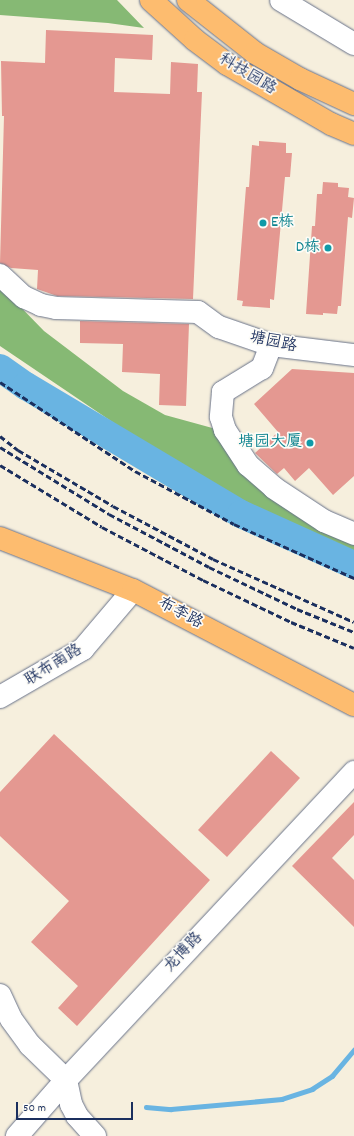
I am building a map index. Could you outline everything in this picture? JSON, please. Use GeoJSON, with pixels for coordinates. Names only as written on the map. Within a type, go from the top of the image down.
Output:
{"type":"FeatureCollection","features":[{"type":"Feature","properties":{"kind":"main road","name":"科技园路"},"geometry":{"type":"LineString","coordinates":[[151,0],[195,40],[227,64],[331,124],[354,134]]}},
{"type":"Feature","properties":{"kind":"main road","name":"科技园路"},"geometry":{"type":"LineString","coordinates":[[188,0],[256,53],[300,79],[354,104]]}},
{"type":"Feature","properties":{"kind":"main road","name":"布李路"},"geometry":{"type":"LineString","coordinates":[[0,538],[133,590],[354,705]]}},
{"type":"Feature","properties":{"kind":"street"},"geometry":{"type":"LineString","coordinates":[[281,0],[354,44]]}},
{"type":"Feature","properties":{"kind":"street","name":"塘园路"},"geometry":{"type":"LineString","coordinates":[[0,275],[24,297],[56,308],[198,312],[219,327],[271,345],[354,355]]}},
{"type":"Feature","properties":{"kind":"street"},"geometry":{"type":"LineString","coordinates":[[271,345],[262,368],[223,392],[221,417],[225,430],[248,465],[274,488],[324,521],[354,534]]}},
{"type":"Feature","properties":{"kind":"street","name":"联布南路"},"geometry":{"type":"LineString","coordinates":[[0,697],[83,649],[133,590]]}},
{"type":"Feature","properties":{"kind":"street","name":"龙博路"},"geometry":{"type":"LineString","coordinates":[[17,1136],[66,1080],[354,772]]}},
{"type":"Feature","properties":{"kind":"street"},"geometry":{"type":"LineString","coordinates":[[0,995],[11,1018],[30,1045],[66,1080],[71,1104],[77,1116],[95,1136]]}},
{"type":"Feature","properties":{"kind":"green space"},"geometry":{"type":"Polygon","coordinates":[[[0,0],[117,0],[144,28],[108,23],[0,15],[0,0]]]}},
{"type":"Feature","properties":{"kind":"green space"},"geometry":{"type":"Polygon","coordinates":[[[0,282],[4,290],[44,331],[123,391],[165,415],[216,429],[354,542],[354,553],[264,512],[142,442],[0,346],[0,282]]]}},
{"type":"Feature","properties":{"kind":"building"},"geometry":{"type":"Polygon","coordinates":[[[46,30],[153,35],[152,60],[115,58],[114,92],[170,94],[171,62],[198,64],[197,92],[202,92],[193,299],[57,296],[37,289],[38,270],[11,268],[0,263],[4,116],[2,116],[1,61],[45,63],[46,30]]]}},
{"type":"Feature","properties":{"kind":"building","name":"E栋"},"geometry":{"type":"Polygon","coordinates":[[[259,141],[286,143],[286,153],[292,153],[290,177],[285,177],[274,300],[270,299],[270,308],[242,306],[243,301],[237,300],[246,187],[249,187],[252,145],[259,146],[259,141]]]}},
{"type":"Feature","properties":{"kind":"building","name":"D栋"},"geometry":{"type":"Polygon","coordinates":[[[323,182],[338,183],[338,187],[349,188],[348,197],[354,198],[352,218],[348,217],[341,306],[338,306],[337,314],[306,314],[312,226],[315,226],[317,194],[322,194],[323,182]]]}},
{"type":"Feature","properties":{"kind":"building"},"geometry":{"type":"Polygon","coordinates":[[[80,321],[189,324],[186,406],[159,405],[160,374],[122,372],[123,344],[80,343],[80,321]]]}},
{"type":"Feature","properties":{"kind":"building","name":"塘园大厦"},"geometry":{"type":"Polygon","coordinates":[[[292,369],[354,373],[354,476],[333,495],[309,468],[295,481],[284,468],[277,474],[255,453],[278,432],[254,404],[292,369]]]}},
{"type":"Feature","properties":{"kind":"building"},"geometry":{"type":"Polygon","coordinates":[[[54,734],[210,880],[77,1026],[58,1008],[78,986],[31,942],[69,901],[0,836],[0,792],[54,734]]]}},
{"type":"Feature","properties":{"kind":"building"},"geometry":{"type":"Polygon","coordinates":[[[271,751],[300,778],[227,857],[198,830],[271,751]]]}},
{"type":"Feature","properties":{"kind":"building"},"geometry":{"type":"Polygon","coordinates":[[[354,802],[354,835],[332,858],[354,880],[354,927],[292,866],[354,802]]]}},
{"type":"Feature","properties":{"kind":"waterway"},"geometry":{"type":"LineString","coordinates":[[0,368],[26,386],[241,514],[354,565]]}},
{"type":"Feature","properties":{"kind":"waterway"},"geometry":{"type":"LineString","coordinates":[[146,1107],[171,1109],[282,1099],[312,1089],[332,1076],[354,1050]]}},
{"type":"Feature","properties":{"kind":"railway"},"geometry":{"type":"LineString","coordinates":[[0,382],[135,471],[234,524],[354,578]]}},
{"type":"Feature","properties":{"kind":"railway"},"geometry":{"type":"LineString","coordinates":[[0,436],[18,450],[113,506],[213,559],[354,622]]}},
{"type":"Feature","properties":{"kind":"railway"},"geometry":{"type":"LineString","coordinates":[[0,447],[109,514],[209,567],[297,609],[354,632]]}},
{"type":"Feature","properties":{"kind":"railway"},"geometry":{"type":"LineString","coordinates":[[0,465],[102,527],[203,580],[291,622],[354,648]]}},
{"type":"Feature","properties":{"kind":"place","name":"E栋"},"geometry":{"type":"Point","coordinates":[263,223]}},
{"type":"Feature","properties":{"kind":"place","name":"D栋"},"geometry":{"type":"Point","coordinates":[328,248]}},
{"type":"Feature","properties":{"kind":"place","name":"塘园大厦"},"geometry":{"type":"Point","coordinates":[310,443]}}]}
